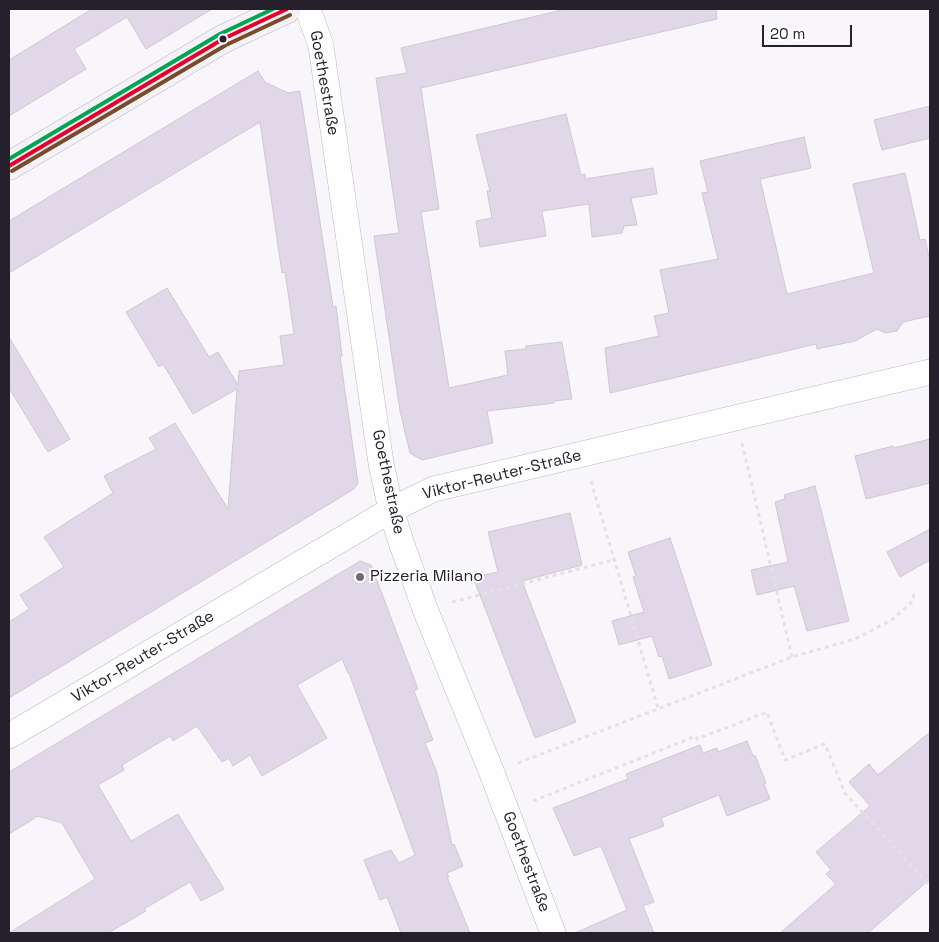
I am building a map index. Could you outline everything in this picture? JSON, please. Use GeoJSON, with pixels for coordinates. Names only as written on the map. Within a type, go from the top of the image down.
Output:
{"type":"FeatureCollection","features":[{"type":"Feature","properties":{"kind":"street"},"geometry":{"type":"LineString","coordinates":[[9,166],[223,39],[288,9]]}},
{"type":"Feature","properties":{"kind":"street","name":"Goethestraße"},"geometry":{"type":"LineString","coordinates":[[308,9],[320,46],[381,463],[400,542],[553,933]]}},
{"type":"Feature","properties":{"kind":"street","name":"Viktor-Reuter-Straße"},"geometry":{"type":"LineString","coordinates":[[9,736],[392,510],[434,489],[930,372]]}},
{"type":"Feature","properties":{"kind":"path"},"geometry":{"type":"LineString","coordinates":[[736,418],[792,657]]}},
{"type":"Feature","properties":{"kind":"path"},"geometry":{"type":"LineString","coordinates":[[583,454],[658,708]]}},
{"type":"Feature","properties":{"kind":"path"},"geometry":{"type":"LineString","coordinates":[[425,609],[613,560]]}},
{"type":"Feature","properties":{"kind":"path"},"geometry":{"type":"LineString","coordinates":[[492,773],[792,657],[855,640],[893,619],[913,601],[914,592]]}},
{"type":"Feature","properties":{"kind":"path"},"geometry":{"type":"LineString","coordinates":[[507,812],[696,736],[696,739],[767,712],[785,760],[825,744],[845,794],[930,887]]}},
{"type":"Feature","properties":{"kind":"building"},"geometry":{"type":"Polygon","coordinates":[[[92,9],[212,9],[146,49],[127,17],[74,49],[86,69],[9,116],[9,60],[92,9]]]}},
{"type":"Feature","properties":{"kind":"building"},"geometry":{"type":"Polygon","coordinates":[[[566,9],[716,9],[717,19],[421,88],[439,209],[421,212],[449,388],[508,375],[505,351],[526,349],[526,346],[562,342],[572,399],[487,411],[493,443],[422,460],[410,453],[400,411],[374,236],[399,233],[376,78],[407,73],[401,48],[566,9]]]}},
{"type":"Feature","properties":{"kind":"building"},"geometry":{"type":"Polygon","coordinates":[[[258,71],[265,82],[288,93],[300,91],[333,307],[336,306],[342,356],[340,356],[358,483],[354,489],[9,698],[9,622],[29,609],[20,595],[64,567],[44,537],[113,493],[104,476],[156,449],[149,438],[175,423],[228,509],[237,389],[193,414],[163,364],[159,367],[126,312],[167,288],[209,357],[218,352],[238,385],[239,371],[284,365],[280,336],[294,334],[285,272],[282,273],[260,122],[9,273],[9,221],[258,71]]]}},
{"type":"Feature","properties":{"kind":"building"},"geometry":{"type":"Polygon","coordinates":[[[930,106],[930,138],[882,150],[874,120],[930,106]]]}},
{"type":"Feature","properties":{"kind":"building"},"geometry":{"type":"Polygon","coordinates":[[[566,114],[581,175],[585,174],[585,179],[653,168],[657,194],[631,198],[637,225],[624,226],[622,233],[592,237],[589,204],[542,211],[546,236],[480,247],[476,221],[492,218],[487,191],[490,191],[476,135],[566,114]]]}},
{"type":"Feature","properties":{"kind":"building"},"geometry":{"type":"Polygon","coordinates":[[[804,137],[811,168],[760,179],[787,294],[874,273],[853,184],[905,173],[920,240],[925,239],[930,261],[930,316],[903,322],[897,331],[885,333],[877,329],[855,341],[817,349],[816,344],[610,393],[605,348],[659,336],[654,316],[669,313],[660,270],[718,259],[702,193],[708,192],[700,161],[804,137]]]}},
{"type":"Feature","properties":{"kind":"building"},"geometry":{"type":"Polygon","coordinates":[[[9,337],[70,439],[48,452],[9,388],[9,337]]]}},
{"type":"Feature","properties":{"kind":"building"},"geometry":{"type":"Polygon","coordinates":[[[930,439],[930,483],[866,499],[855,456],[930,439]]]}},
{"type":"Feature","properties":{"kind":"building"},"geometry":{"type":"Polygon","coordinates":[[[815,486],[849,621],[807,631],[794,586],[757,595],[751,570],[788,562],[775,502],[785,499],[784,495],[815,486]]]}},
{"type":"Feature","properties":{"kind":"building"},"geometry":{"type":"Polygon","coordinates":[[[570,513],[582,565],[522,581],[576,722],[535,738],[473,577],[498,572],[488,532],[570,513]]]}},
{"type":"Feature","properties":{"kind":"building"},"geometry":{"type":"Polygon","coordinates":[[[930,529],[930,560],[900,577],[887,552],[930,529]]]}},
{"type":"Feature","properties":{"kind":"building"},"geometry":{"type":"Polygon","coordinates":[[[670,538],[712,665],[669,679],[662,656],[659,657],[652,636],[619,645],[612,621],[644,612],[633,577],[636,576],[628,552],[670,538]]]}},
{"type":"Feature","properties":{"kind":"building"},"geometry":{"type":"Polygon","coordinates":[[[360,561],[371,565],[418,689],[414,691],[433,740],[425,743],[437,773],[452,845],[454,844],[463,866],[447,873],[449,877],[447,877],[470,933],[401,933],[387,897],[380,900],[364,860],[391,850],[399,863],[415,855],[349,673],[342,659],[297,685],[327,738],[262,776],[250,755],[233,766],[229,758],[222,762],[197,726],[173,741],[170,736],[122,765],[124,770],[98,785],[131,841],[178,814],[224,889],[201,901],[190,882],[108,933],[9,933],[95,879],[62,823],[38,816],[9,834],[9,772],[360,561]]]}},
{"type":"Feature","properties":{"kind":"building"},"geometry":{"type":"Polygon","coordinates":[[[930,732],[930,879],[868,933],[780,933],[836,884],[826,874],[831,870],[816,852],[870,806],[849,782],[869,764],[878,775],[930,732]]]}},
{"type":"Feature","properties":{"kind":"building"},"geometry":{"type":"Polygon","coordinates":[[[747,741],[753,756],[755,755],[770,799],[727,816],[719,795],[661,818],[664,826],[629,839],[654,902],[643,906],[654,933],[575,933],[627,910],[601,846],[574,856],[553,808],[628,779],[626,774],[700,745],[703,753],[717,748],[718,752],[747,741]]]}},
{"type":"Feature","properties":{"kind":"transit line"},"geometry":{"type":"LineString","coordinates":[[9,159],[220,34],[273,9]]}},
{"type":"Feature","properties":{"kind":"transit line"},"geometry":{"type":"LineString","coordinates":[[9,166],[223,39],[287,9]]}},
{"type":"Feature","properties":{"kind":"transit line"},"geometry":{"type":"LineString","coordinates":[[12,171],[226,45],[290,15]]}},
{"type":"Feature","properties":{"kind":"place","name":"Pizzeria Milano"},"geometry":{"type":"Point","coordinates":[360,577]}}]}
